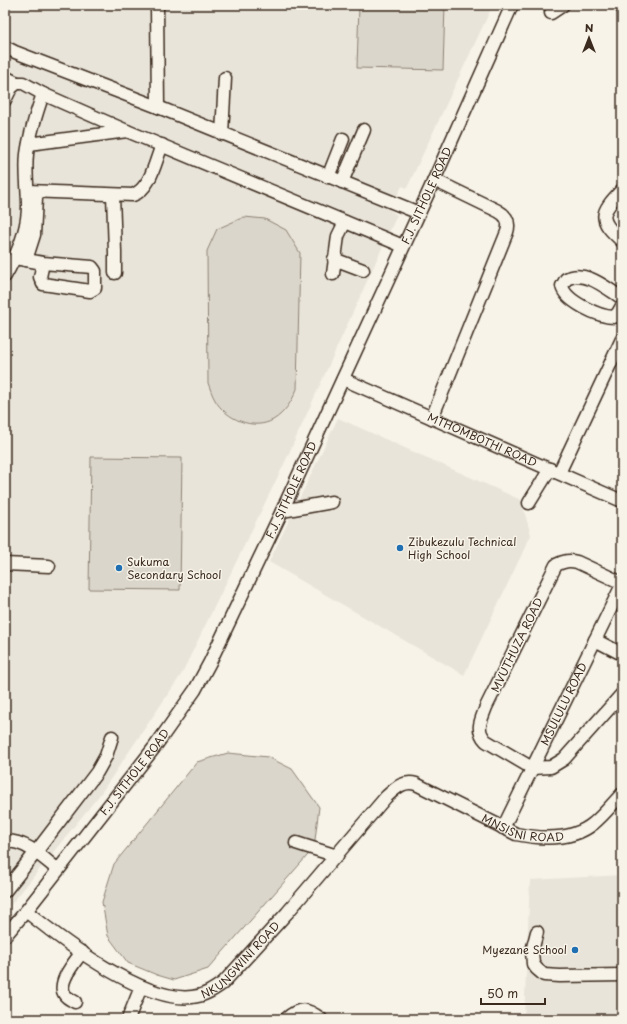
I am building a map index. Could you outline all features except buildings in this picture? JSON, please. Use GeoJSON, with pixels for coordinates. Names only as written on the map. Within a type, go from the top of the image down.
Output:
{"type":"FeatureCollection","features":[{"type":"Feature","properties":{"kind":"street"},"geometry":{"type":"LineString","coordinates":[[157,5],[158,108]]}},
{"type":"Feature","properties":{"kind":"street","name":"F.J. SITHOLE ROAD"},"geometry":{"type":"LineString","coordinates":[[5,936],[154,748],[195,690],[210,662],[282,511],[434,180],[512,5]]}},
{"type":"Feature","properties":{"kind":"street"},"geometry":{"type":"LineString","coordinates":[[552,13],[563,5]]}},
{"type":"Feature","properties":{"kind":"street"},"geometry":{"type":"LineString","coordinates":[[5,47],[419,213]]}},
{"type":"Feature","properties":{"kind":"street"},"geometry":{"type":"LineString","coordinates":[[5,77],[17,83],[23,83],[127,131],[403,246]]}},
{"type":"Feature","properties":{"kind":"street"},"geometry":{"type":"LineString","coordinates":[[222,134],[225,78]]}},
{"type":"Feature","properties":{"kind":"street"},"geometry":{"type":"LineString","coordinates":[[5,100],[14,84],[17,83]]}},
{"type":"Feature","properties":{"kind":"street"},"geometry":{"type":"LineString","coordinates":[[5,276],[21,259],[25,226],[32,191],[27,155],[36,115],[44,94]]}},
{"type":"Feature","properties":{"kind":"street"},"geometry":{"type":"LineString","coordinates":[[342,182],[364,130]]}},
{"type":"Feature","properties":{"kind":"street"},"geometry":{"type":"LineString","coordinates":[[29,144],[127,131]]}},
{"type":"Feature","properties":{"kind":"street"},"geometry":{"type":"LineString","coordinates":[[328,177],[343,139]]}},
{"type":"Feature","properties":{"kind":"street"},"geometry":{"type":"LineString","coordinates":[[32,191],[133,195],[145,188],[162,145]]}},
{"type":"Feature","properties":{"kind":"street"},"geometry":{"type":"LineString","coordinates":[[432,418],[509,225],[504,215],[498,211],[434,180]]}},
{"type":"Feature","properties":{"kind":"street"},"geometry":{"type":"LineString","coordinates":[[622,190],[607,209],[604,218],[609,230],[622,240]]}},
{"type":"Feature","properties":{"kind":"street"},"geometry":{"type":"LineString","coordinates":[[112,195],[115,252],[114,273]]}},
{"type":"Feature","properties":{"kind":"street"},"geometry":{"type":"LineString","coordinates":[[333,274],[338,236],[345,222]]}},
{"type":"Feature","properties":{"kind":"street"},"geometry":{"type":"LineString","coordinates":[[21,259],[43,263]]}},
{"type":"Feature","properties":{"kind":"street"},"geometry":{"type":"LineString","coordinates":[[334,259],[363,270]]}},
{"type":"Feature","properties":{"kind":"street"},"geometry":{"type":"LineString","coordinates":[[622,298],[595,282],[576,275],[566,279],[562,286],[562,291],[572,301],[600,315],[614,317],[622,306]]}},
{"type":"Feature","properties":{"kind":"street"},"geometry":{"type":"LineString","coordinates":[[529,503],[555,471],[622,339]]}},
{"type":"Feature","properties":{"kind":"street","name":"MTHOMBOTHI ROAD"},"geometry":{"type":"LineString","coordinates":[[343,379],[622,501]]}},
{"type":"Feature","properties":{"kind":"street"},"geometry":{"type":"LineString","coordinates":[[282,511],[332,502]]}},
{"type":"Feature","properties":{"kind":"street","name":"MVUTHUZA ROAD"},"geometry":{"type":"LineString","coordinates":[[532,768],[486,741],[481,736],[480,725],[486,707],[556,565],[569,560],[577,562],[622,584]]}},
{"type":"Feature","properties":{"kind":"street"},"geometry":{"type":"LineString","coordinates":[[5,564],[49,566]]}},
{"type":"Feature","properties":{"kind":"street","name":"MSULULU ROAD"},"geometry":{"type":"LineString","coordinates":[[503,828],[622,584]]}},
{"type":"Feature","properties":{"kind":"street"},"geometry":{"type":"LineString","coordinates":[[595,640],[622,654]]}},
{"type":"Feature","properties":{"kind":"street"},"geometry":{"type":"LineString","coordinates":[[532,768],[547,768],[560,762],[622,694]]}},
{"type":"Feature","properties":{"kind":"street"},"geometry":{"type":"LineString","coordinates":[[5,891],[97,772],[106,756],[112,737]]}},
{"type":"Feature","properties":{"kind":"street","name":"NKUNGWINI ROAD"},"geometry":{"type":"LineString","coordinates":[[26,911],[56,935],[111,971],[142,987],[158,993],[177,997],[193,997],[210,992],[222,983],[287,913],[386,797],[401,784],[408,782],[416,784]]}},
{"type":"Feature","properties":{"kind":"street","name":"MNSISNI ROAD"},"geometry":{"type":"LineString","coordinates":[[416,784],[516,834],[534,838],[553,838],[577,833],[593,824],[622,794]]}},
{"type":"Feature","properties":{"kind":"street"},"geometry":{"type":"LineString","coordinates":[[5,841],[25,845],[58,870]]}},
{"type":"Feature","properties":{"kind":"street"},"geometry":{"type":"LineString","coordinates":[[296,843],[337,856]]}},
{"type":"Feature","properties":{"kind":"street"},"geometry":{"type":"LineString","coordinates":[[537,932],[532,951],[533,964],[536,970],[544,975],[622,975]]}},
{"type":"Feature","properties":{"kind":"street"},"geometry":{"type":"LineString","coordinates":[[75,1002],[65,996],[62,984],[65,976],[82,952]]}},
{"type":"Feature","properties":{"kind":"street"},"geometry":{"type":"LineString","coordinates":[[128,1019],[142,987]]}},
{"type":"Feature","properties":{"kind":"street"},"geometry":{"type":"LineString","coordinates":[[286,1019],[298,1010],[305,1010],[321,1019]]}},
{"type":"Feature","properties":{"kind":"shaded area"},"geometry":{"type":"Polygon","coordinates":[[[5,5],[490,5],[490,11],[407,188],[402,186],[390,210],[397,215],[285,462],[181,675],[101,793],[5,912],[5,5]]]}},
{"type":"Feature","properties":{"kind":"shaded area"},"geometry":{"type":"Polygon","coordinates":[[[359,5],[445,5],[443,70],[357,68],[359,5]]]}},
{"type":"Feature","properties":{"kind":"shaded area"},"geometry":{"type":"Polygon","coordinates":[[[244,217],[265,219],[286,230],[300,253],[297,389],[285,410],[281,414],[273,420],[257,424],[249,424],[233,418],[226,413],[215,400],[208,383],[207,251],[217,229],[244,217]]]}},
{"type":"Feature","properties":{"kind":"shaded area","name":"Zibukezulu Technical High School"},"geometry":{"type":"Polygon","coordinates":[[[338,418],[521,500],[531,535],[464,675],[269,562],[338,418]]]}},
{"type":"Feature","properties":{"kind":"shaded area"},"geometry":{"type":"Polygon","coordinates":[[[91,457],[182,458],[180,590],[89,589],[91,457]]]}},
{"type":"Feature","properties":{"kind":"shaded area"},"geometry":{"type":"Polygon","coordinates":[[[228,753],[268,757],[292,769],[319,807],[314,848],[208,969],[174,980],[157,975],[128,963],[108,936],[102,902],[114,864],[197,762],[228,753]]]}},
{"type":"Feature","properties":{"kind":"shaded area","name":"Myezane School"},"geometry":{"type":"Polygon","coordinates":[[[622,875],[622,1019],[524,1019],[530,880],[622,875]]]}},
{"type":"Feature","properties":{"kind":"place","name":"Zibukezulu Technical High School"},"geometry":{"type":"Point","coordinates":[400,548]}},
{"type":"Feature","properties":{"kind":"place","name":"Sukuma Secondary School"},"geometry":{"type":"Point","coordinates":[119,568]}},
{"type":"Feature","properties":{"kind":"place","name":"Myezane School"},"geometry":{"type":"Point","coordinates":[575,950]}}]}
